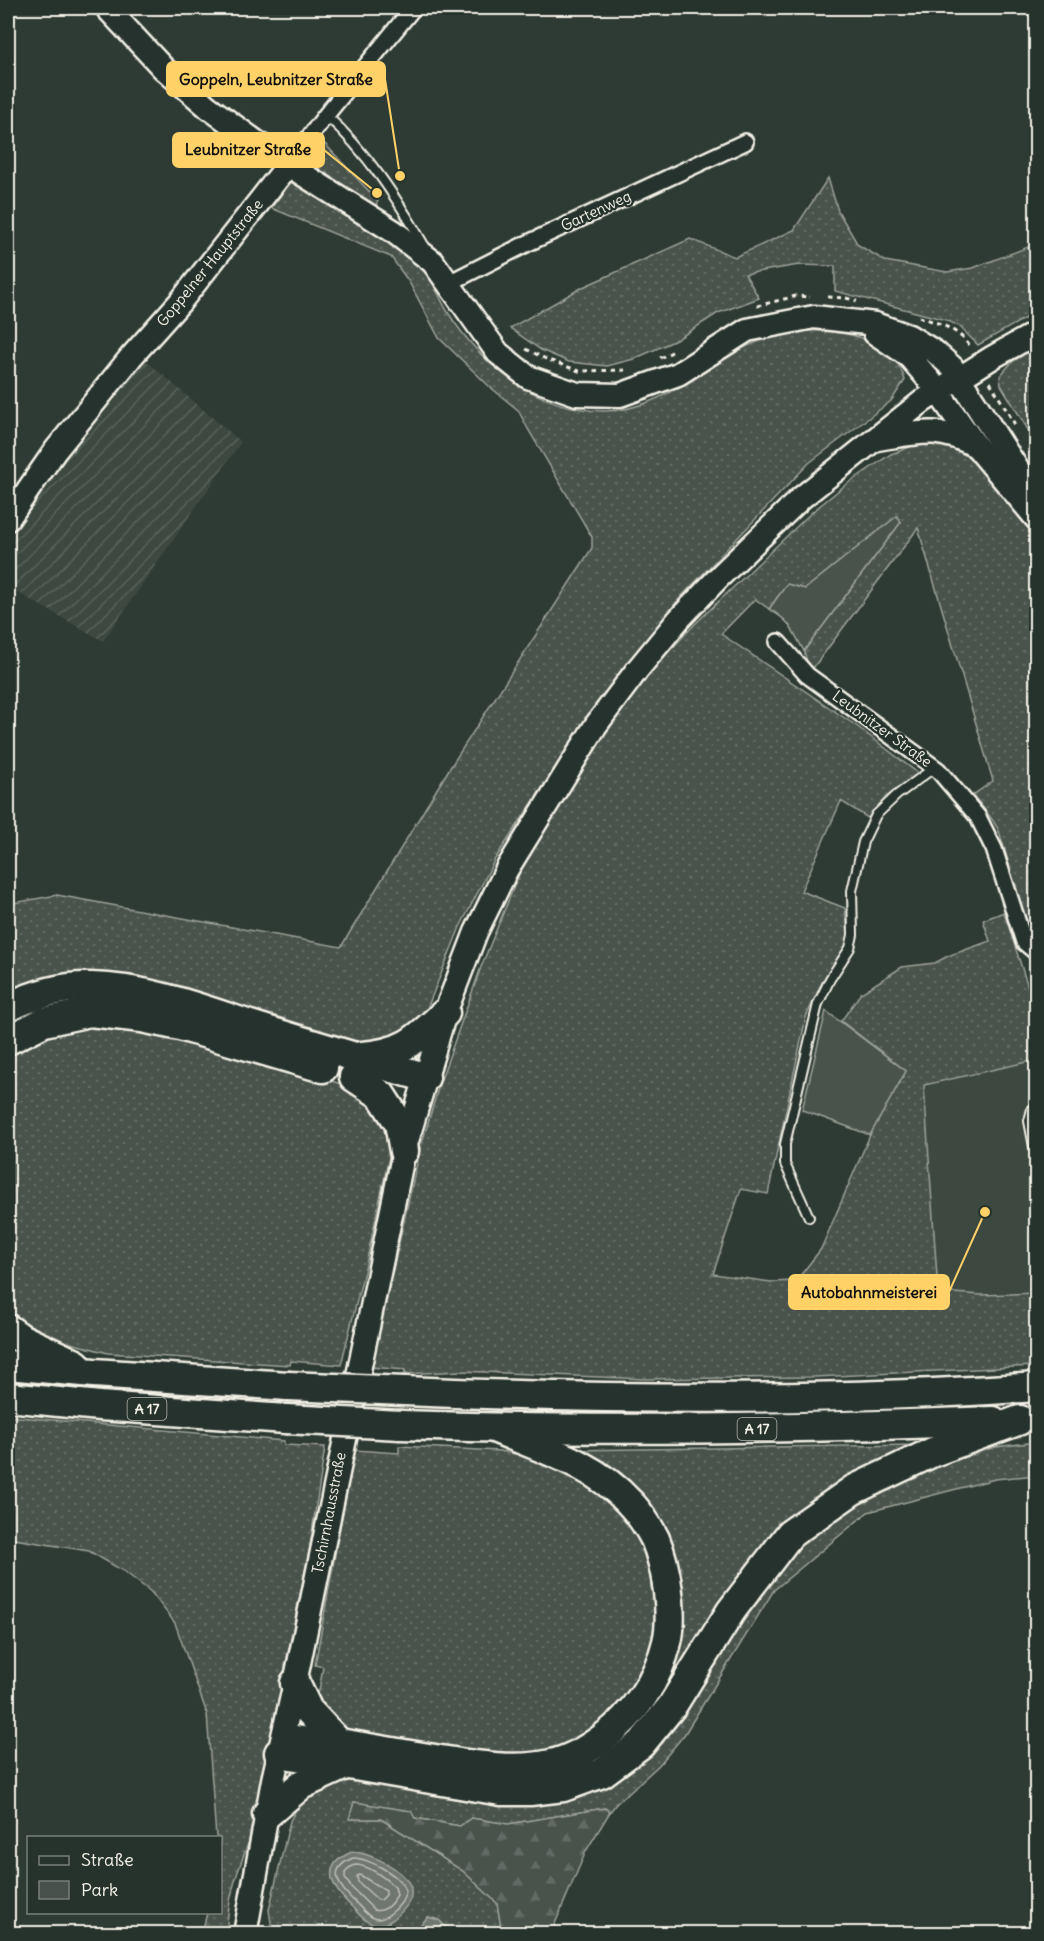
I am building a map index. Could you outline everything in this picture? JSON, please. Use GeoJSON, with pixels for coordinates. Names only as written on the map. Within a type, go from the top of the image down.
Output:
{"type":"FeatureCollection","features":[{"type":"Feature","properties":{"kind":"highway"},"geometry":{"type":"LineString","coordinates":[[8,1007],[22,1000],[54,991],[90,987],[171,999],[352,1067],[381,1095],[399,1123],[404,1152]]}},
{"type":"Feature","properties":{"kind":"highway"},"geometry":{"type":"LineString","coordinates":[[8,1040],[44,1022],[90,1012],[142,1018],[180,1026],[422,1086]]}},
{"type":"Feature","properties":{"kind":"highway"},"geometry":{"type":"LineString","coordinates":[[352,1067],[399,1050],[417,1039],[445,1013]]}},
{"type":"Feature","properties":{"kind":"highway"},"geometry":{"type":"LineString","coordinates":[[8,1329],[22,1339],[94,1373]]}},
{"type":"Feature","properties":{"kind":"highway","name":"A 17"},"geometry":{"type":"LineString","coordinates":[[8,1365],[288,1386],[528,1396],[659,1398],[824,1396],[1036,1387]]}},
{"type":"Feature","properties":{"kind":"highway","name":"A 17"},"geometry":{"type":"LineString","coordinates":[[8,1397],[286,1419],[494,1428],[817,1428],[1028,1420]]}},
{"type":"Feature","properties":{"kind":"highway"},"geometry":{"type":"LineString","coordinates":[[295,1683],[308,1710],[342,1754],[501,1791],[530,1791],[563,1787],[602,1773],[641,1744],[672,1706],[731,1611],[790,1534],[853,1490],[933,1452],[1028,1420]]}},
{"type":"Feature","properties":{"kind":"highway"},"geometry":{"type":"LineString","coordinates":[[280,1745],[342,1754],[502,1768],[552,1764],[581,1754],[615,1729],[642,1699],[656,1674],[668,1641],[669,1612],[664,1571],[654,1538],[629,1501],[598,1476],[581,1466],[494,1428]]}},
{"type":"Feature","properties":{"kind":"highway"},"geometry":{"type":"LineString","coordinates":[[267,1815],[342,1754]]}},
{"type":"Feature","properties":{"kind":"main road"},"geometry":{"type":"LineString","coordinates":[[107,8],[163,68],[208,107],[288,165],[393,231],[433,262],[498,353],[528,377],[577,394],[620,395],[678,374],[747,330],[814,317],[875,324],[909,336],[935,352],[960,378],[1036,498]]}},
{"type":"Feature","properties":{"kind":"main road","name":"Goppelner Hauptstraße"},"geometry":{"type":"LineString","coordinates":[[8,519],[62,442],[130,357],[181,302],[288,165]]}},
{"type":"Feature","properties":{"kind":"main road"},"geometry":{"type":"LineString","coordinates":[[846,320],[871,330],[908,355],[977,447],[1036,518]]}},
{"type":"Feature","properties":{"kind":"main road","name":"Tschirnhausstraße"},"geometry":{"type":"LineString","coordinates":[[245,1934],[280,1745],[295,1683],[404,1152],[445,1013],[476,932],[507,869],[596,725],[679,619],[720,576],[801,498],[923,401],[1036,333]]}},
{"type":"Feature","properties":{"kind":"main road"},"geometry":{"type":"LineString","coordinates":[[876,440],[930,431],[957,436],[977,447]]}},
{"type":"Feature","properties":{"kind":"street","name":"Goppelner Hauptstraße"},"geometry":{"type":"LineString","coordinates":[[288,165],[413,8]]}},
{"type":"Feature","properties":{"kind":"street","name":"Gartenweg"},"geometry":{"type":"LineString","coordinates":[[448,283],[745,142]]}},
{"type":"Feature","properties":{"kind":"street","name":"Leubnitzer Straße"},"geometry":{"type":"LineString","coordinates":[[778,642],[807,675],[935,767],[978,817],[994,849],[1024,942],[1036,952]]}},
{"type":"Feature","properties":{"kind":"lane"},"geometry":{"type":"LineString","coordinates":[[326,115],[348,135],[387,184],[433,262]]}},
{"type":"Feature","properties":{"kind":"lane"},"geometry":{"type":"LineString","coordinates":[[809,1217],[785,1164],[785,1144],[818,1004],[830,979],[850,948],[853,935],[852,891],[863,842],[876,815],[897,795],[935,767]]}},
{"type":"Feature","properties":{"kind":"lane"},"geometry":{"type":"LineString","coordinates":[[1036,1107],[1032,1109],[1029,1120],[1036,1157]]}},
{"type":"Feature","properties":{"kind":"shaded area"},"geometry":{"type":"Polygon","coordinates":[[[143,358],[241,442],[103,641],[8,587],[8,543],[65,454],[143,358]]]}},
{"type":"Feature","properties":{"kind":"shaded area"},"geometry":{"type":"Polygon","coordinates":[[[1036,1060],[1036,1293],[982,1295],[938,1292],[924,1085],[1036,1060]]]}},
{"type":"Feature","properties":{"kind":"green space"},"geometry":{"type":"Polygon","coordinates":[[[325,144],[378,201],[375,207],[321,172],[317,164],[316,150],[325,144]]]}},
{"type":"Feature","properties":{"kind":"green space"},"geometry":{"type":"Polygon","coordinates":[[[828,178],[838,211],[858,245],[885,261],[947,272],[973,268],[1036,244],[1036,312],[978,345],[959,326],[946,320],[835,291],[835,266],[799,265],[745,274],[759,298],[718,313],[676,340],[634,359],[607,366],[569,362],[541,350],[510,328],[583,287],[690,239],[735,257],[794,230],[828,178]]]}},
{"type":"Feature","properties":{"kind":"green space"},"geometry":{"type":"Polygon","coordinates":[[[292,181],[399,247],[427,275],[449,314],[478,351],[514,382],[557,403],[580,409],[604,411],[622,410],[639,405],[671,392],[746,347],[778,335],[794,332],[828,331],[861,338],[889,354],[899,366],[905,380],[891,401],[809,463],[679,599],[590,716],[495,859],[460,927],[426,1011],[412,1032],[375,1049],[8,999],[8,904],[57,895],[341,947],[446,774],[592,548],[592,537],[518,410],[439,338],[409,282],[391,257],[271,208],[292,181]]]}},
{"type":"Feature","properties":{"kind":"green space"},"geometry":{"type":"Polygon","coordinates":[[[1036,347],[1036,443],[1001,385],[1000,376],[1012,362],[1036,347]]]}},
{"type":"Feature","properties":{"kind":"green space"},"geometry":{"type":"Polygon","coordinates":[[[943,442],[963,447],[1036,528],[1036,938],[1025,918],[998,829],[973,795],[993,781],[918,528],[813,668],[807,661],[804,651],[901,522],[897,516],[805,589],[787,584],[769,609],[755,599],[721,634],[858,727],[919,774],[887,796],[868,818],[841,801],[801,891],[845,908],[849,941],[823,980],[806,1017],[768,1194],[741,1189],[713,1274],[771,1282],[796,1281],[821,1249],[870,1135],[906,1071],[841,1021],[861,993],[902,967],[935,963],[990,941],[983,920],[1004,912],[1036,1012],[1036,1060],[924,1085],[938,1292],[982,1295],[1036,1293],[1036,1366],[815,1377],[645,1379],[460,1371],[405,1374],[405,1370],[371,1367],[420,1150],[440,1082],[481,967],[520,872],[605,731],[646,676],[695,624],[812,512],[844,486],[891,454],[921,443],[943,442]]]}},
{"type":"Feature","properties":{"kind":"green space"},"geometry":{"type":"Polygon","coordinates":[[[897,516],[901,522],[804,651],[787,623],[769,609],[787,584],[805,589],[897,516]]]}},
{"type":"Feature","properties":{"kind":"green space"},"geometry":{"type":"Polygon","coordinates":[[[826,1011],[906,1071],[870,1135],[802,1110],[826,1011]]]}},
{"type":"Feature","properties":{"kind":"green space"},"geometry":{"type":"Polygon","coordinates":[[[98,1020],[186,1035],[363,1091],[391,1132],[390,1152],[341,1365],[291,1361],[290,1365],[108,1353],[63,1341],[8,1314],[8,1052],[24,1042],[98,1020]]]}},
{"type":"Feature","properties":{"kind":"green space"},"geometry":{"type":"Polygon","coordinates":[[[8,1416],[284,1441],[284,1445],[325,1447],[309,1552],[249,1841],[231,1898],[227,1933],[202,1933],[207,1914],[222,1914],[222,1836],[216,1836],[207,1714],[175,1623],[151,1592],[125,1572],[89,1551],[8,1538],[8,1416]]]}},
{"type":"Feature","properties":{"kind":"green space"},"geometry":{"type":"Polygon","coordinates":[[[1036,1442],[1036,1475],[995,1479],[868,1512],[774,1590],[684,1735],[659,1765],[610,1812],[605,1808],[508,1824],[471,1818],[460,1826],[415,1818],[354,1802],[350,1819],[381,1819],[463,1871],[497,1903],[502,1933],[452,1933],[428,1917],[413,1933],[276,1933],[272,1929],[269,1910],[290,1821],[299,1804],[335,1778],[589,1787],[766,1576],[838,1509],[940,1460],[996,1447],[1036,1442]]]}},
{"type":"Feature","properties":{"kind":"green space"},"geometry":{"type":"Polygon","coordinates":[[[923,1445],[809,1510],[671,1696],[624,1748],[624,1734],[674,1576],[567,1450],[923,1445]]]}},
{"type":"Feature","properties":{"kind":"green space"},"geometry":{"type":"Polygon","coordinates":[[[399,1446],[500,1451],[559,1463],[620,1502],[658,1572],[657,1643],[631,1701],[569,1750],[512,1762],[344,1732],[310,1690],[319,1691],[323,1667],[315,1665],[354,1450],[399,1453],[399,1446]]]}},
{"type":"Feature","properties":{"kind":"green space"},"geometry":{"type":"Polygon","coordinates":[[[354,1802],[411,1811],[415,1818],[460,1826],[471,1818],[508,1824],[605,1808],[610,1812],[586,1851],[551,1933],[502,1934],[497,1903],[463,1871],[381,1819],[349,1819],[354,1802]]]}},
{"type":"Feature","properties":{"kind":"water"},"geometry":{"type":"Polygon","coordinates":[[[352,1852],[378,1859],[396,1870],[409,1883],[411,1894],[409,1902],[402,1912],[390,1921],[379,1925],[368,1922],[334,1885],[332,1871],[335,1864],[352,1852]]]}},
{"type":"Feature","properties":{"kind":"water"},"geometry":{"type":"Polygon","coordinates":[[[428,1917],[439,1920],[452,1933],[413,1933],[428,1917]]]}},
{"type":"Feature","properties":{"kind":"place","name":"Goppeln, Leubnitzer Straße"},"geometry":{"type":"Point","coordinates":[400,176]}},
{"type":"Feature","properties":{"kind":"place","name":"Leubnitzer Straße"},"geometry":{"type":"Point","coordinates":[377,193]}},
{"type":"Feature","properties":{"kind":"place","name":"Autobahnmeisterei"},"geometry":{"type":"Point","coordinates":[985,1212]}}]}
